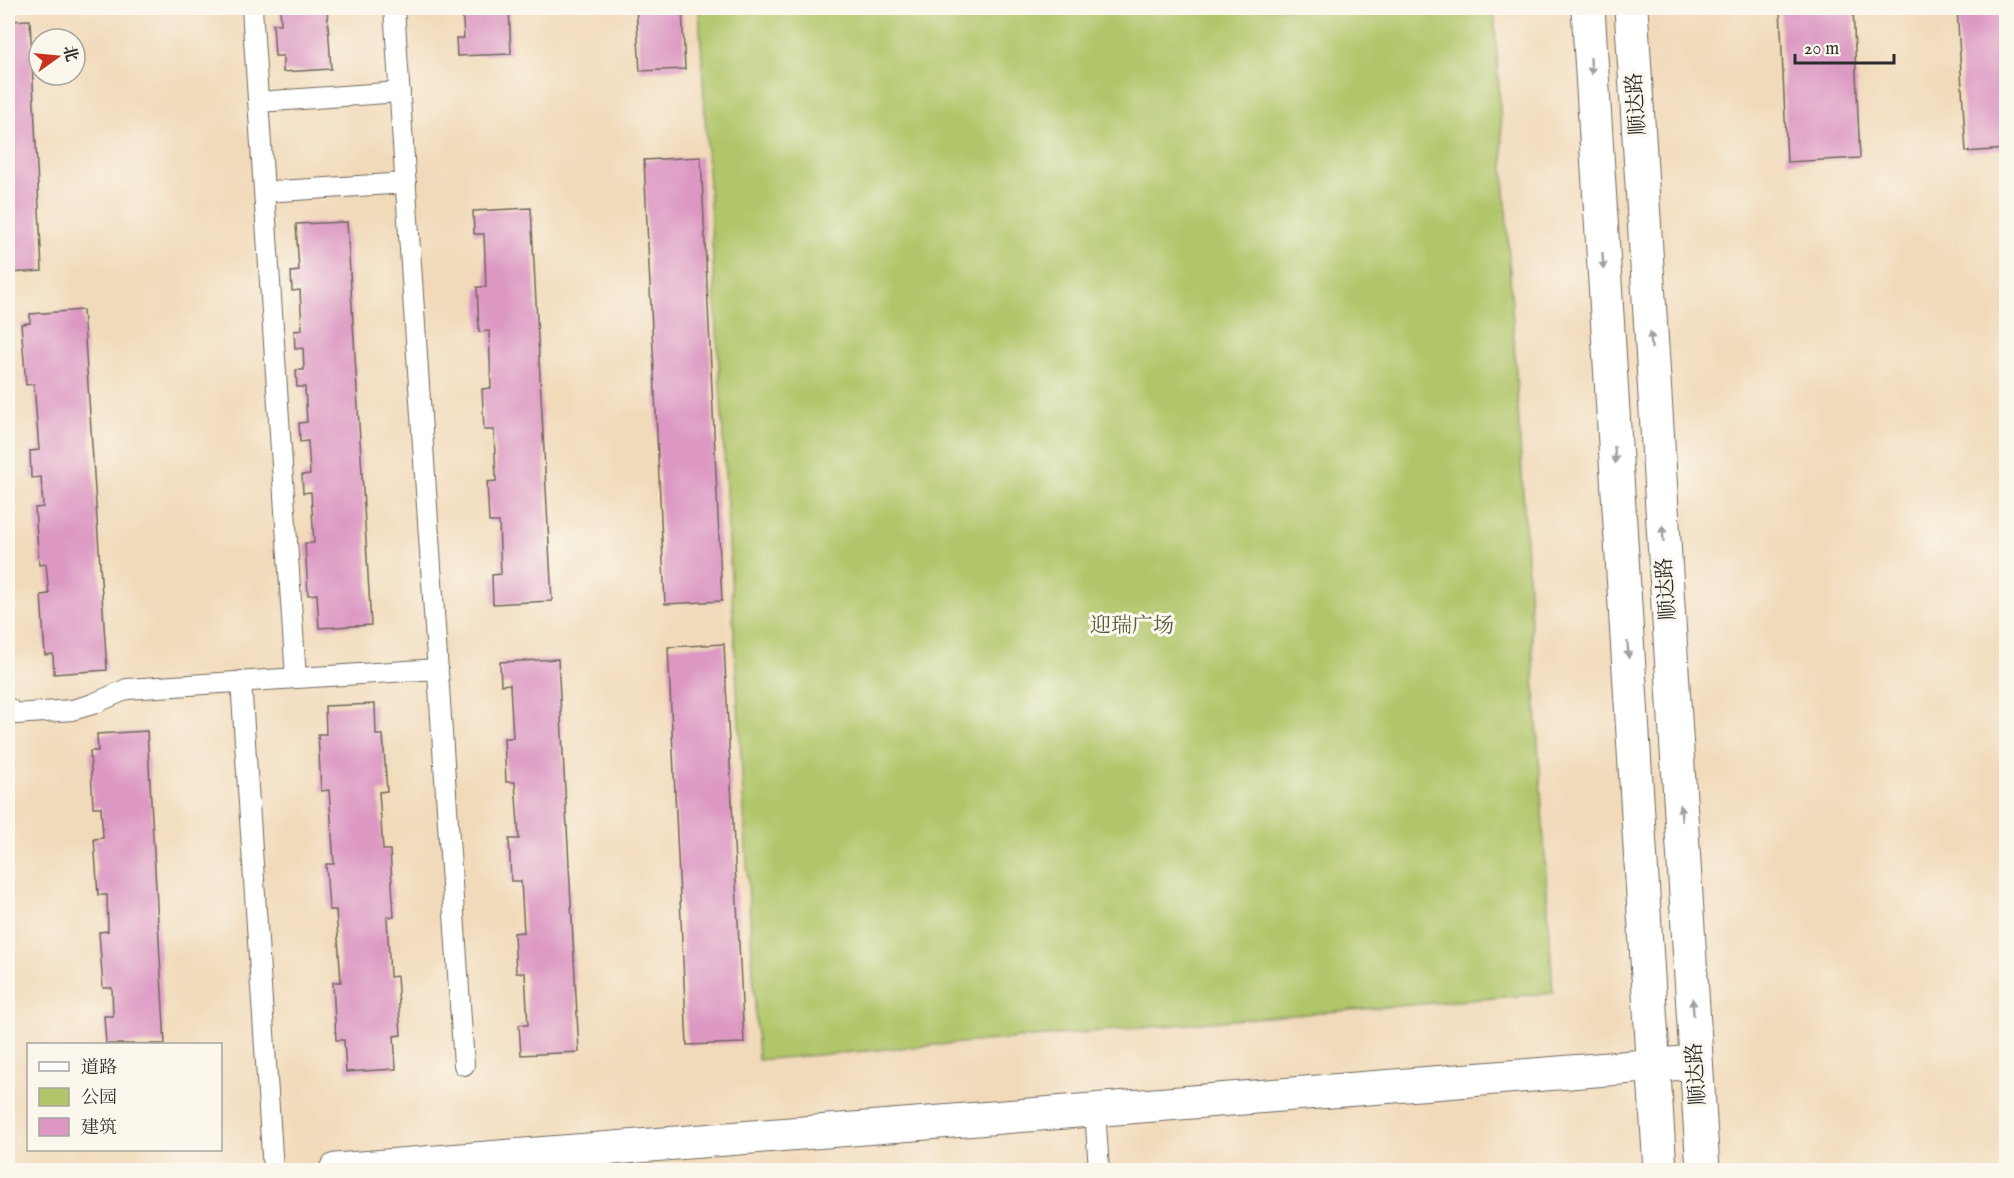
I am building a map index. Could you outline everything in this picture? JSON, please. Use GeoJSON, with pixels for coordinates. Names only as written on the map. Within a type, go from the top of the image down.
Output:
{"type":"FeatureCollection","features":[{"type":"Feature","properties":{"kind":"main road","name":"顺达路"},"geometry":{"type":"LineString","coordinates":[[1588,8],[1660,1170]]}},
{"type":"Feature","properties":{"kind":"main road","name":"顺达路"},"geometry":{"type":"LineString","coordinates":[[1631,8],[1703,1170]]}},
{"type":"Feature","properties":{"kind":"main road"},"geometry":{"type":"LineString","coordinates":[[336,1170],[1696,1062]]}},
{"type":"Feature","properties":{"kind":"lane"},"geometry":{"type":"LineString","coordinates":[[252,8],[296,678]]}},
{"type":"Feature","properties":{"kind":"lane"},"geometry":{"type":"LineString","coordinates":[[394,8],[464,1065]]}},
{"type":"Feature","properties":{"kind":"lane"},"geometry":{"type":"LineString","coordinates":[[258,102],[400,92]]}},
{"type":"Feature","properties":{"kind":"lane"},"geometry":{"type":"LineString","coordinates":[[264,192],[406,183]]}},
{"type":"Feature","properties":{"kind":"lane"},"geometry":{"type":"LineString","coordinates":[[8,708],[16,714],[72,710],[93,704],[127,689],[438,669]]}},
{"type":"Feature","properties":{"kind":"lane"},"geometry":{"type":"LineString","coordinates":[[241,681],[273,1170]]}},
{"type":"Feature","properties":{"kind":"lane"},"geometry":{"type":"LineString","coordinates":[[1095,1110],[1099,1170]]}},
{"type":"Feature","properties":{"kind":"shaded area"},"geometry":{"type":"Polygon","coordinates":[[[1547,1162],[1547,1170],[1450,1170],[1547,1162]]]}},
{"type":"Feature","properties":{"kind":"green space","name":"迎瑞广场"},"geometry":{"type":"Polygon","coordinates":[[[699,8],[1494,8],[1553,993],[758,1060],[699,8]]]}},
{"type":"Feature","properties":{"kind":"building"},"geometry":{"type":"Polygon","coordinates":[[[280,8],[327,8],[331,69],[283,72],[283,56],[275,56],[273,24],[281,24],[280,8]]]}},
{"type":"Feature","properties":{"kind":"building"},"geometry":{"type":"Polygon","coordinates":[[[462,8],[509,8],[511,54],[457,56],[456,38],[464,38],[462,8]]]}},
{"type":"Feature","properties":{"kind":"building"},"geometry":{"type":"Polygon","coordinates":[[[636,8],[682,8],[685,69],[640,71],[636,8]]]}},
{"type":"Feature","properties":{"kind":"building"},"geometry":{"type":"Polygon","coordinates":[[[1780,8],[1853,8],[1860,158],[1787,162],[1780,8]]]}},
{"type":"Feature","properties":{"kind":"building"},"geometry":{"type":"Polygon","coordinates":[[[1957,8],[2006,8],[2006,149],[1966,152],[1957,8]]]}},
{"type":"Feature","properties":{"kind":"building"},"geometry":{"type":"Polygon","coordinates":[[[30,20],[30,27],[27,27],[27,87],[33,87],[42,271],[8,273],[8,21],[30,20]]]}},
{"type":"Feature","properties":{"kind":"building"},"geometry":{"type":"Polygon","coordinates":[[[701,157],[722,601],[665,604],[644,160],[701,157]]]}},
{"type":"Feature","properties":{"kind":"building"},"geometry":{"type":"Polygon","coordinates":[[[531,208],[552,601],[493,604],[492,575],[501,574],[499,522],[489,522],[487,482],[496,481],[494,430],[484,430],[482,389],[491,388],[489,331],[479,332],[477,287],[486,287],[484,234],[474,234],[473,211],[531,208]]]}},
{"type":"Feature","properties":{"kind":"building"},"geometry":{"type":"Polygon","coordinates":[[[347,222],[371,625],[319,628],[317,594],[308,595],[305,543],[314,543],[311,492],[303,493],[302,475],[310,474],[308,441],[300,442],[299,423],[307,422],[305,387],[297,387],[296,370],[304,370],[303,348],[295,349],[294,331],[302,330],[300,290],[292,291],[291,272],[299,271],[296,224],[347,222]]]}},
{"type":"Feature","properties":{"kind":"building"},"geometry":{"type":"Polygon","coordinates":[[[83,310],[107,670],[54,674],[53,654],[45,655],[41,595],[49,594],[46,564],[39,565],[35,508],[43,507],[41,477],[31,478],[30,451],[39,450],[34,384],[26,385],[21,324],[30,323],[30,314],[83,310]]]}},
{"type":"Feature","properties":{"kind":"building"},"geometry":{"type":"Polygon","coordinates":[[[724,644],[744,1043],[687,1045],[668,647],[724,644]]]}},
{"type":"Feature","properties":{"kind":"building"},"geometry":{"type":"Polygon","coordinates":[[[558,659],[579,1052],[521,1055],[519,1025],[528,1025],[525,973],[516,973],[514,933],[524,932],[521,881],[511,881],[509,839],[519,839],[515,782],[506,782],[504,738],[513,738],[510,684],[501,685],[500,662],[558,659]]]}},
{"type":"Feature","properties":{"kind":"building"},"geometry":{"type":"Polygon","coordinates":[[[375,704],[376,735],[383,735],[387,791],[379,792],[383,850],[390,850],[394,917],[387,917],[390,977],[397,976],[401,1035],[394,1036],[396,1069],[346,1072],[344,1040],[336,1040],[333,982],[341,982],[336,910],[329,910],[326,864],[334,864],[329,790],[321,791],[318,734],[326,734],[325,706],[375,704]]]}},
{"type":"Feature","properties":{"kind":"building"},"geometry":{"type":"Polygon","coordinates":[[[147,731],[165,1043],[106,1043],[104,1016],[113,1016],[112,988],[103,988],[99,932],[108,931],[107,895],[98,895],[94,839],[103,838],[101,807],[93,807],[90,751],[98,751],[97,734],[147,731]]]}}]}
